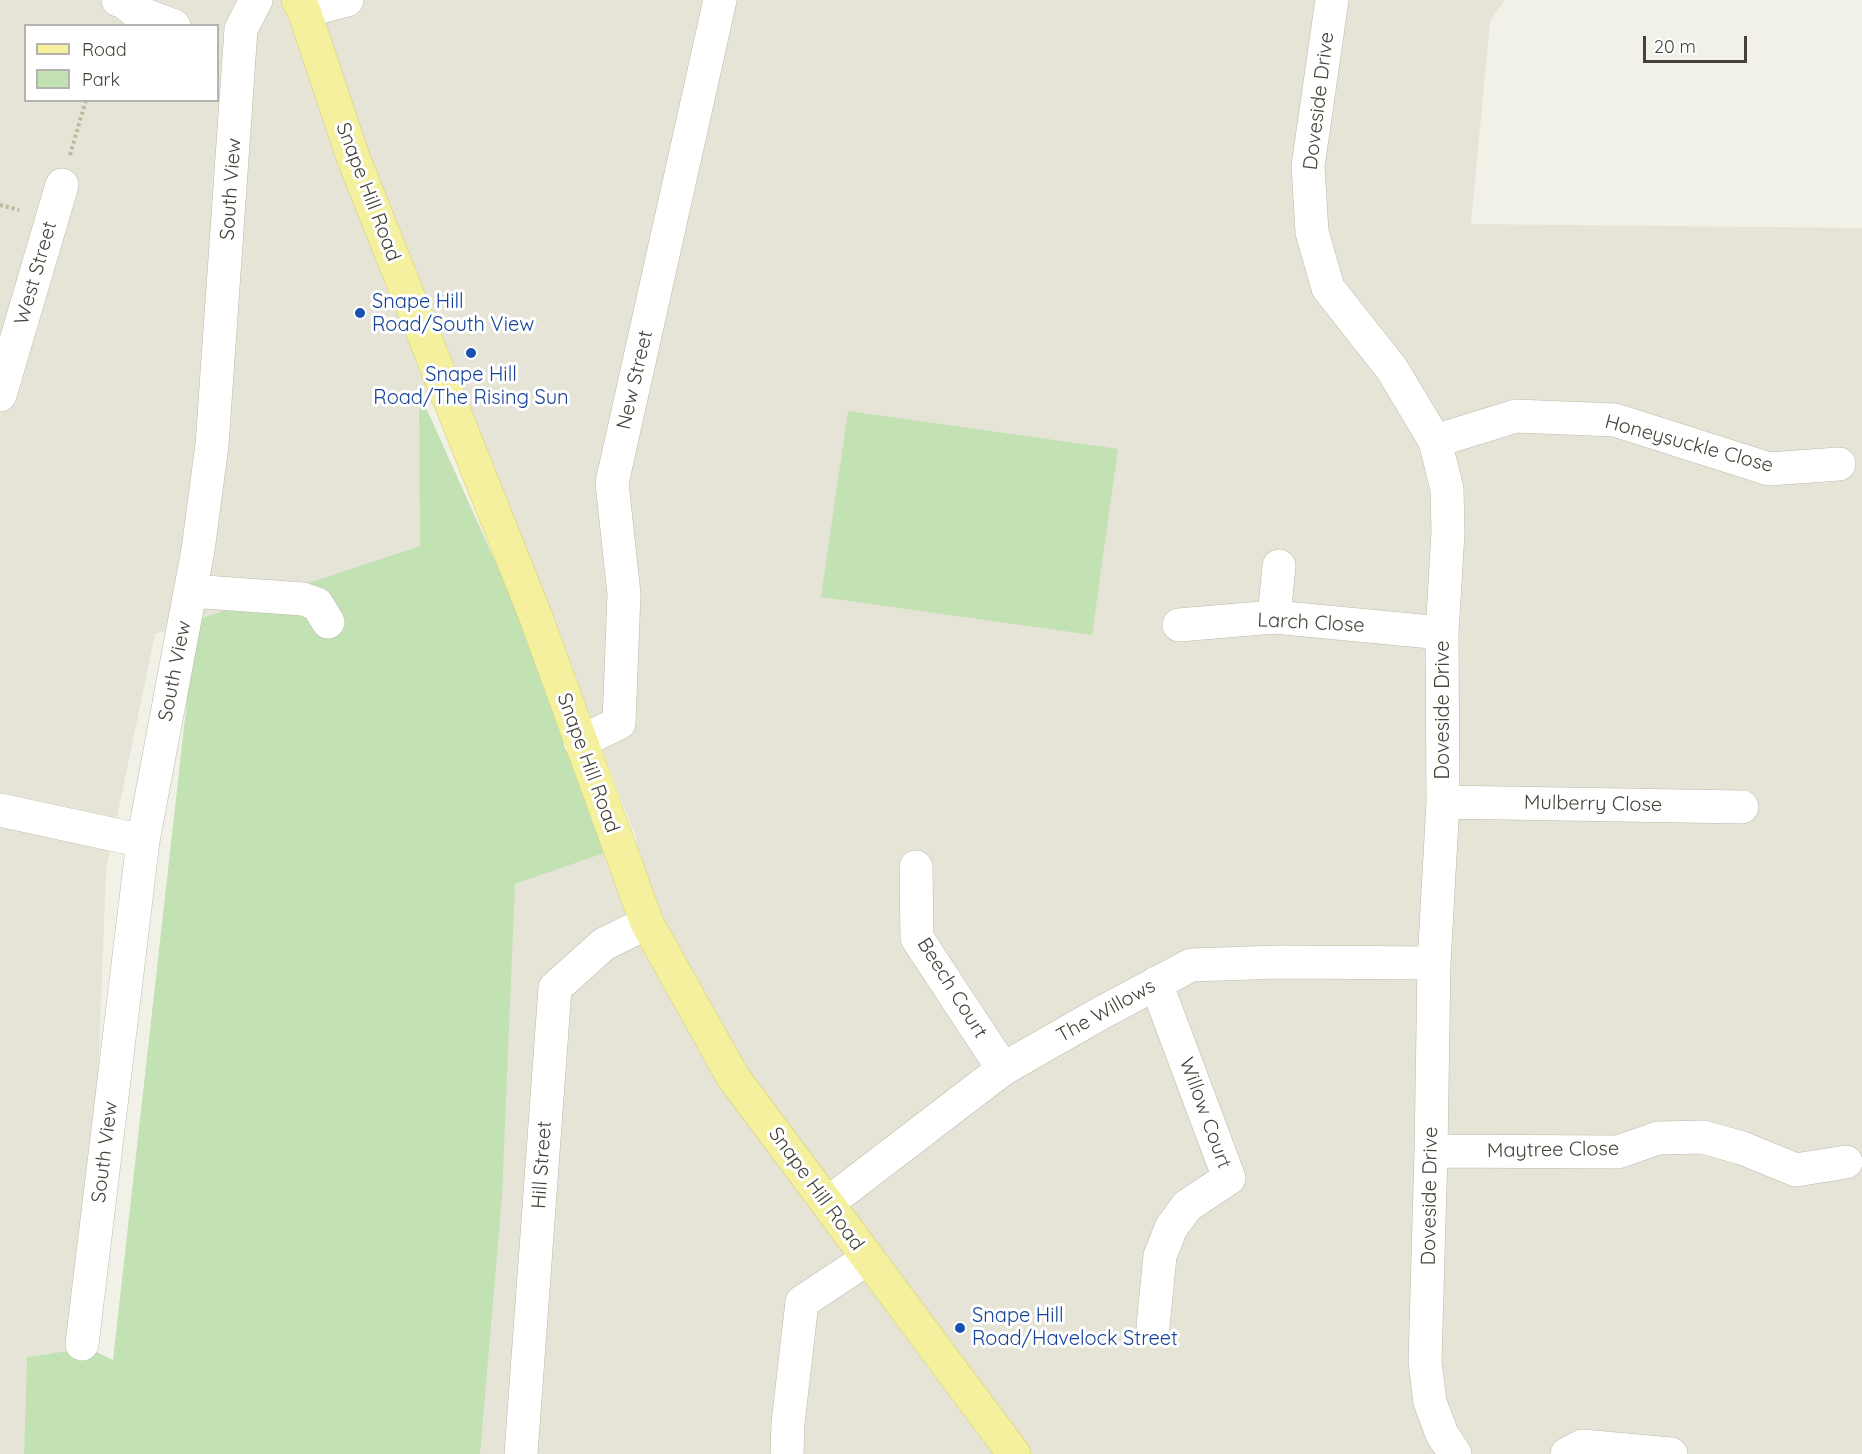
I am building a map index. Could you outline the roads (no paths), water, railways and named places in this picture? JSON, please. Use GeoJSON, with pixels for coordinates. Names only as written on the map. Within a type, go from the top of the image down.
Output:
{"type":"FeatureCollection","features":[{"type":"Feature","properties":{"kind":"main road","name":"Snape Hill Road"},"geometry":{"type":"LineString","coordinates":[[301,6],[353,157],[532,608],[646,923],[734,1077],[1014,1454]]}},
{"type":"Feature","properties":{"kind":"street"},"geometry":{"type":"LineString","coordinates":[[118,0],[123,1],[135,11],[169,24]]}},
{"type":"Feature","properties":{"kind":"street","name":"South View"},"geometry":{"type":"LineString","coordinates":[[82,1344],[143,841],[190,591],[213,445],[229,45],[241,29],[256,0]]}},
{"type":"Feature","properties":{"kind":"street"},"geometry":{"type":"LineString","coordinates":[[301,6],[347,0]]}},
{"type":"Feature","properties":{"kind":"street","name":"New Street"},"geometry":{"type":"LineString","coordinates":[[580,742],[619,723],[624,594],[612,483],[720,0]]}},
{"type":"Feature","properties":{"kind":"street","name":"Doveside Drive"},"geometry":{"type":"LineString","coordinates":[[1332,0],[1308,166],[1312,232],[1328,288],[1392,369],[1435,441],[1447,489],[1448,532],[1442,633],[1443,802],[1434,963],[1425,1362],[1430,1402],[1442,1434],[1455,1454]]}},
{"type":"Feature","properties":{"kind":"street","name":"West Street"},"geometry":{"type":"LineString","coordinates":[[0,395],[62,185]]}},
{"type":"Feature","properties":{"kind":"street","name":"Honeysuckle Close"},"geometry":{"type":"LineString","coordinates":[[1435,441],[1516,416],[1615,420],[1769,468],[1839,464]]}},
{"type":"Feature","properties":{"kind":"street"},"geometry":{"type":"LineString","coordinates":[[1274,617],[1279,566]]}},
{"type":"Feature","properties":{"kind":"street"},"geometry":{"type":"LineString","coordinates":[[190,591],[303,600],[317,604],[328,622]]}},
{"type":"Feature","properties":{"kind":"street","name":"Larch Close"},"geometry":{"type":"LineString","coordinates":[[1179,625],[1274,617],[1442,633]]}},
{"type":"Feature","properties":{"kind":"street","name":"Mulberry Close"},"geometry":{"type":"LineString","coordinates":[[1443,802],[1742,807]]}},
{"type":"Feature","properties":{"kind":"street"},"geometry":{"type":"LineString","coordinates":[[0,810],[143,841]]}},
{"type":"Feature","properties":{"kind":"street","name":"Beech Court"},"geometry":{"type":"LineString","coordinates":[[916,867],[917,938],[1003,1069]]}},
{"type":"Feature","properties":{"kind":"street","name":"Hill Street"},"geometry":{"type":"LineString","coordinates":[[521,1454],[555,988],[604,944],[646,923]]}},
{"type":"Feature","properties":{"kind":"street","name":"The Willows"},"geometry":{"type":"LineString","coordinates":[[828,1203],[1003,1069],[1101,1012],[1191,965],[1280,962],[1434,963]]}},
{"type":"Feature","properties":{"kind":"street","name":"Willow Court"},"geometry":{"type":"LineString","coordinates":[[1153,1326],[1160,1256],[1170,1228],[1187,1206],[1229,1178],[1156,983]]}},
{"type":"Feature","properties":{"kind":"street","name":"Maytree Close"},"geometry":{"type":"LineString","coordinates":[[1431,1151],[1618,1152],[1658,1138],[1703,1137],[1743,1148],[1796,1170],[1846,1162]]}},
{"type":"Feature","properties":{"kind":"street"},"geometry":{"type":"LineString","coordinates":[[787,1439],[802,1302],[867,1259]]}},
{"type":"Feature","properties":{"kind":"street"},"geometry":{"type":"LineString","coordinates":[[1567,1454],[1582,1446],[1671,1454]]}},
{"type":"Feature","properties":{"kind":"place","name":"Snape Hill Road/South View"},"geometry":{"type":"Point","coordinates":[360,313]}},
{"type":"Feature","properties":{"kind":"place","name":"Snape Hill Road/The Rising Sun"},"geometry":{"type":"Point","coordinates":[471,353]}},
{"type":"Feature","properties":{"kind":"place","name":"Snape Hill Road/Havelock Street"},"geometry":{"type":"Point","coordinates":[960,1328]}}]}
